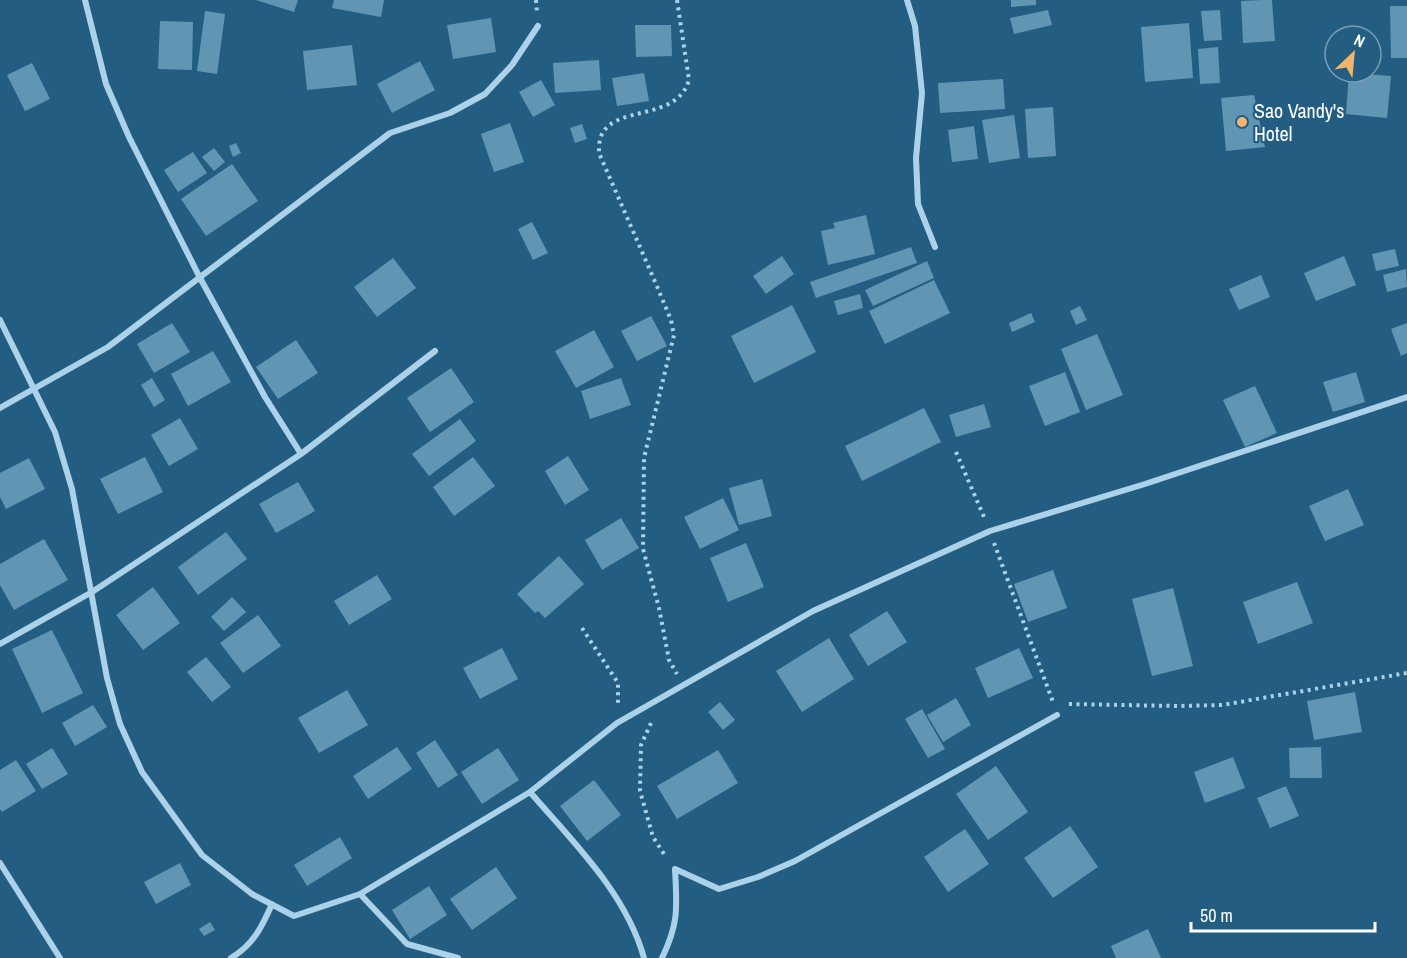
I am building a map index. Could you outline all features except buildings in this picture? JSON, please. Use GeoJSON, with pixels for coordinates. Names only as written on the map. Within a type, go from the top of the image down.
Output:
{"type":"FeatureCollection","features":[{"type":"Feature","properties":{"kind":"street"},"geometry":{"type":"LineString","coordinates":[[85,0],[106,84],[129,137],[199,276],[265,397],[301,454]]}},
{"type":"Feature","properties":{"kind":"street"},"geometry":{"type":"LineString","coordinates":[[907,0],[915,26],[922,93],[916,158],[918,204],[935,247]]}},
{"type":"Feature","properties":{"kind":"street"},"geometry":{"type":"LineString","coordinates":[[0,408],[108,347],[199,276],[390,134],[450,113],[485,94],[512,65],[538,26]]}},
{"type":"Feature","properties":{"kind":"street"},"geometry":{"type":"LineString","coordinates":[[0,320],[55,432],[68,478],[107,678],[120,724],[142,772],[202,855],[252,894],[294,916],[360,894],[530,792],[617,723],[813,611],[990,531],[1145,484],[1407,397]]}},
{"type":"Feature","properties":{"kind":"street"},"geometry":{"type":"LineString","coordinates":[[0,644],[92,592],[301,454],[435,351]]}},
{"type":"Feature","properties":{"kind":"street"},"geometry":{"type":"LineString","coordinates":[[662,958],[677,917],[675,869],[719,889],[758,877],[795,861],[1057,715]]}},
{"type":"Feature","properties":{"kind":"street"},"geometry":{"type":"LineString","coordinates":[[530,792],[614,894],[634,927],[644,958]]}},
{"type":"Feature","properties":{"kind":"street"},"geometry":{"type":"LineString","coordinates":[[0,863],[60,958]]}},
{"type":"Feature","properties":{"kind":"street"},"geometry":{"type":"LineString","coordinates":[[360,894],[407,944],[458,958]]}},
{"type":"Feature","properties":{"kind":"street"},"geometry":{"type":"LineString","coordinates":[[231,958],[245,949],[260,931],[272,904]]}},
{"type":"Feature","properties":{"kind":"path"},"geometry":{"type":"LineString","coordinates":[[677,0],[689,80],[685,92],[672,103],[609,124],[600,136],[598,153],[671,320],[674,335],[644,458],[643,549],[659,608],[669,660],[684,684]]}},
{"type":"Feature","properties":{"kind":"path"},"geometry":{"type":"LineString","coordinates":[[956,452],[990,531],[1054,704]]}},
{"type":"Feature","properties":{"kind":"path"},"geometry":{"type":"LineString","coordinates":[[582,628],[618,683],[617,723]]}},
{"type":"Feature","properties":{"kind":"path"},"geometry":{"type":"LineString","coordinates":[[1065,704],[1222,705],[1407,673]]}},
{"type":"Feature","properties":{"kind":"path"},"geometry":{"type":"LineString","coordinates":[[662,697],[641,745],[640,791],[653,837],[675,873]]}},
{"type":"Feature","properties":{"kind":"place","name":"Sao Vandy's Hotel"},"geometry":{"type":"Point","coordinates":[1242,122]}}]}
